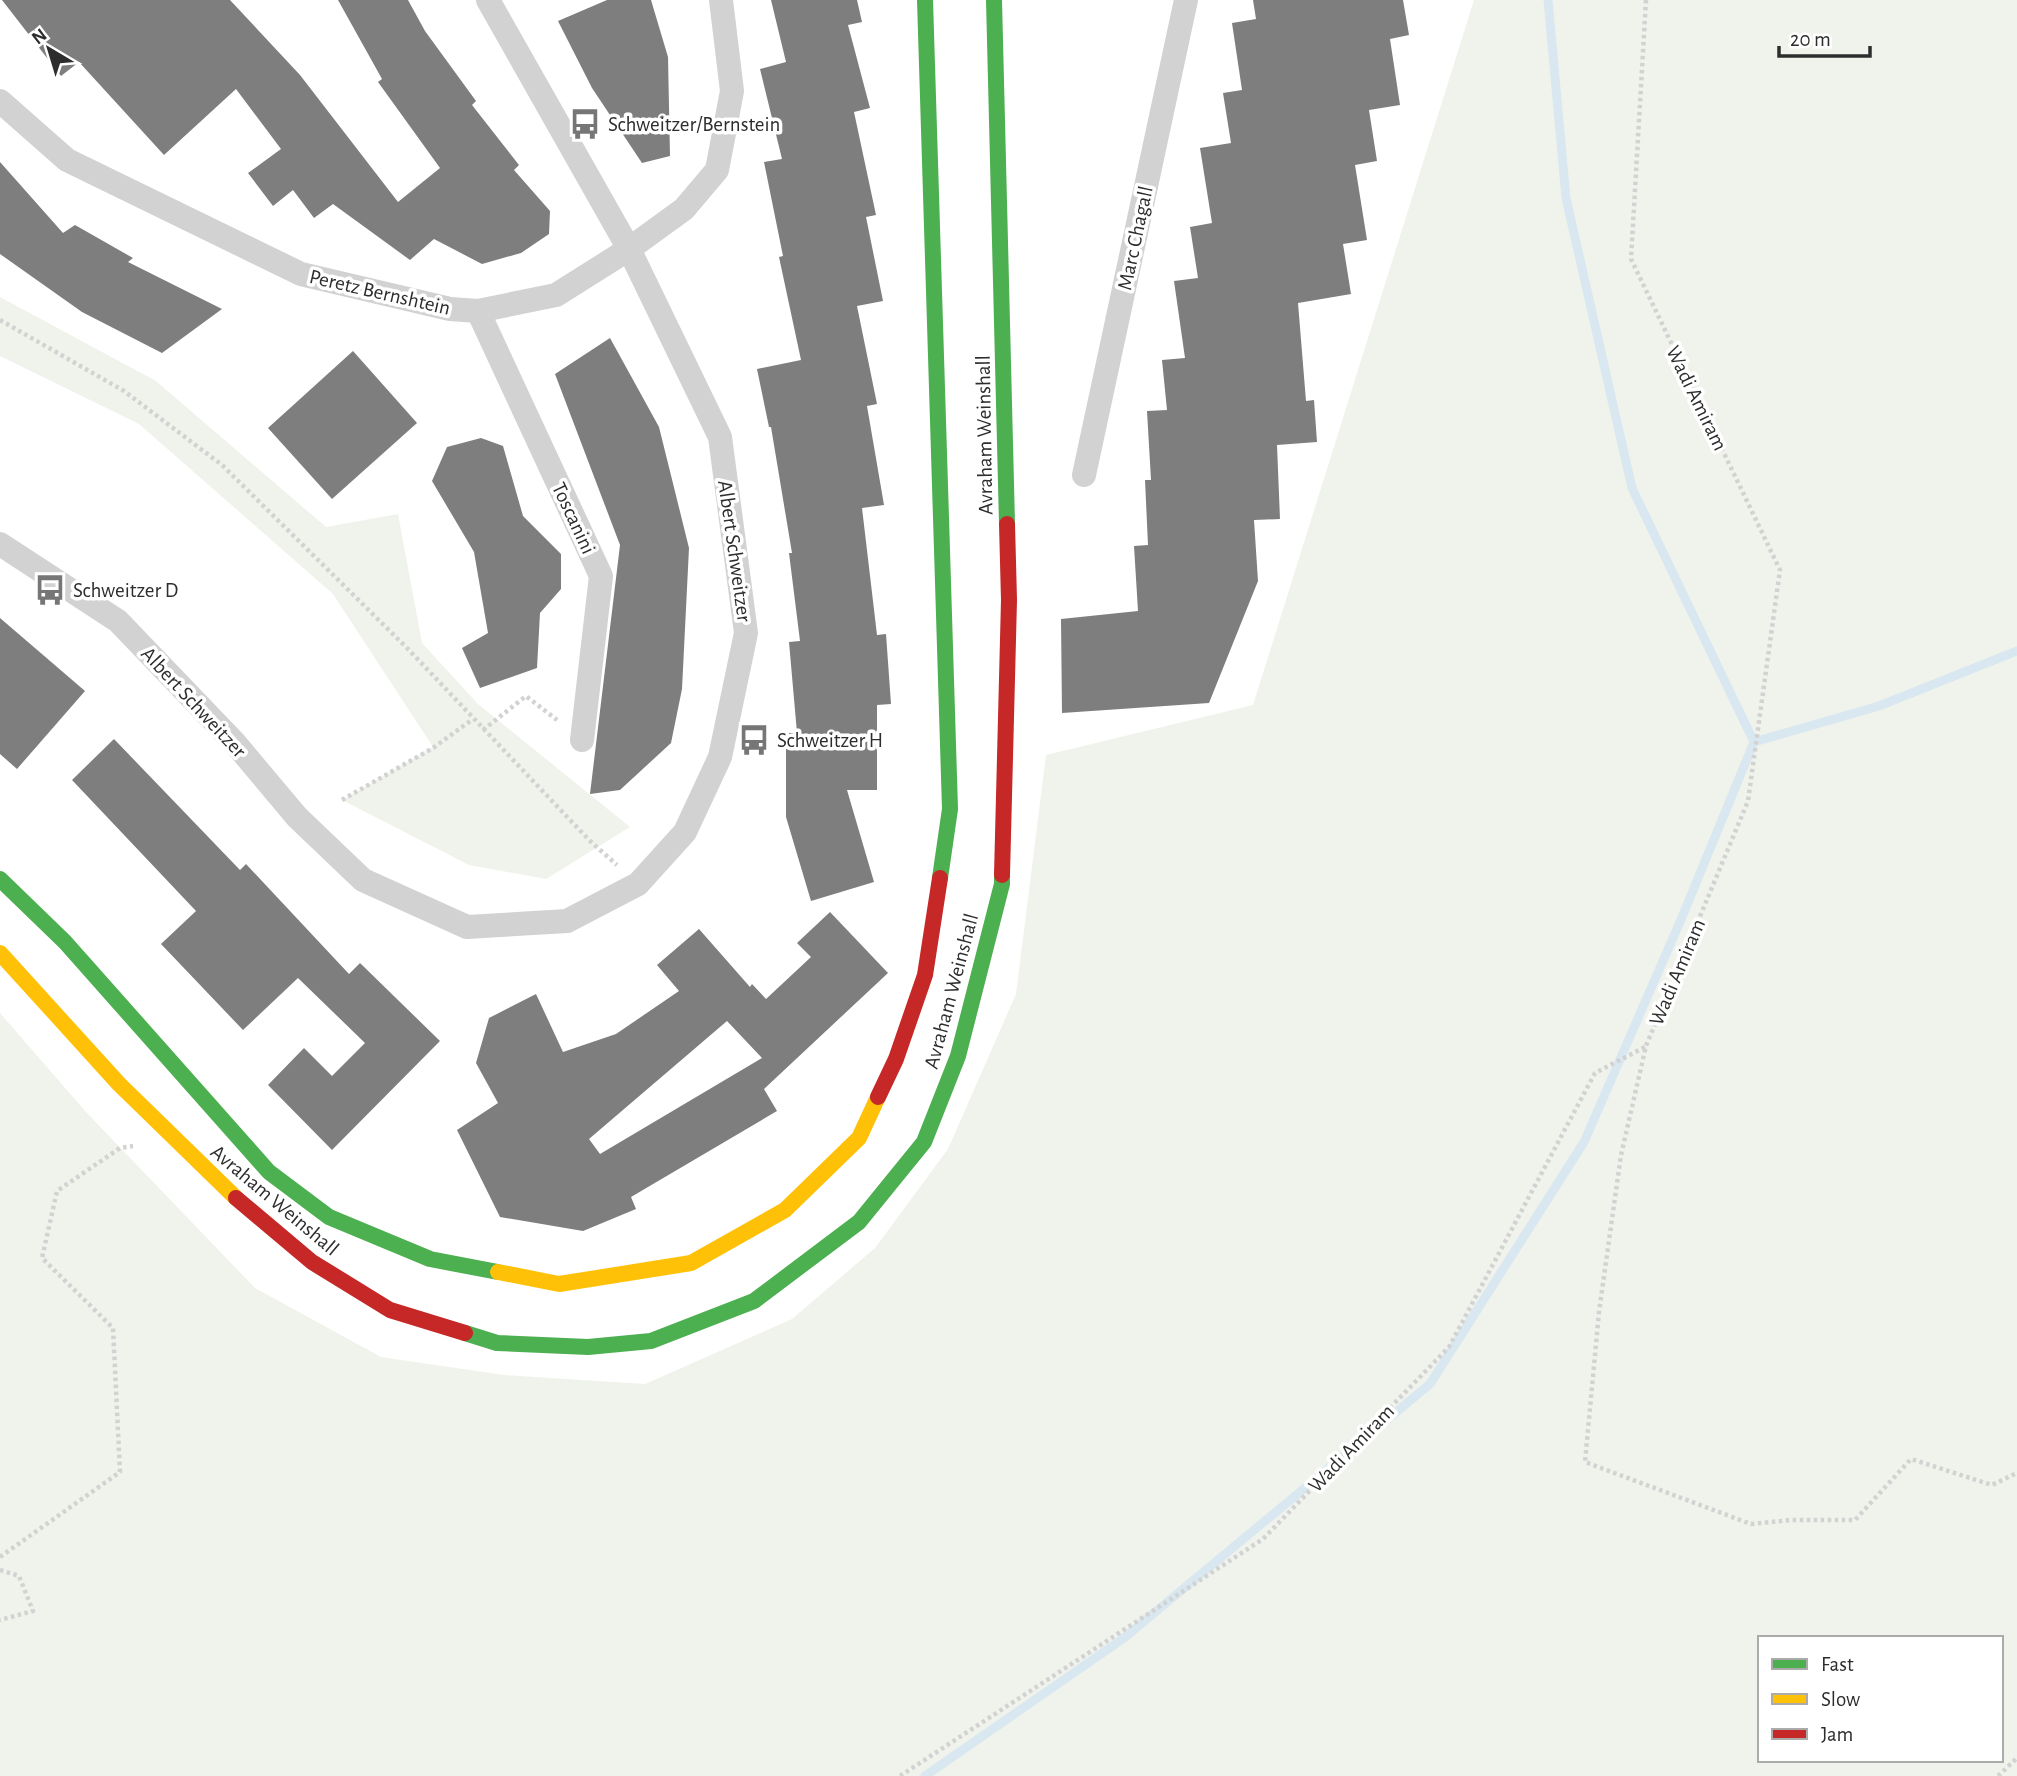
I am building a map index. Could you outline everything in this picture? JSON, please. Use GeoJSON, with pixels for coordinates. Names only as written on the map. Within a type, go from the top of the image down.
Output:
{"type":"FeatureCollection","features":[{"type":"Feature","properties":{"kind":"main road","name":"Avraham Weinshall"},"geometry":{"type":"LineString","coordinates":[[0,879],[65,942],[269,1172],[329,1217],[430,1259],[559,1284],[691,1263],[785,1210],[859,1138],[896,1059],[925,975],[950,808],[925,0]]}},
{"type":"Feature","properties":{"kind":"main road","name":"Avraham Weinshall"},"geometry":{"type":"LineString","coordinates":[[0,953],[119,1084],[218,1183],[312,1262],[390,1310],[497,1343],[588,1347],[651,1341],[754,1301],[859,1222],[924,1142],[958,1056],[1002,884],[1009,600],[994,0]]}},
{"type":"Feature","properties":{"kind":"street","name":"Albert Schweitzer"},"geometry":{"type":"LineString","coordinates":[[0,544],[118,621],[234,742],[296,817],[363,880],[467,927],[567,921],[638,884],[685,832],[720,757],[746,633],[720,438],[629,249],[488,0]]}},
{"type":"Feature","properties":{"kind":"street","name":"Peretz Bernshtein"},"geometry":{"type":"LineString","coordinates":[[0,101],[67,160],[301,274],[450,309],[478,311],[556,295],[629,249],[684,209],[717,170],[732,91],[721,0]]}},
{"type":"Feature","properties":{"kind":"street","name":"Marc Chagall"},"geometry":{"type":"LineString","coordinates":[[1084,475],[1186,0]]}},
{"type":"Feature","properties":{"kind":"street","name":"Toscanini"},"geometry":{"type":"LineString","coordinates":[[478,311],[601,576],[582,740]]}},
{"type":"Feature","properties":{"kind":"path","name":"Wadi Amiram"},"geometry":{"type":"LineString","coordinates":[[900,1776],[1263,1539],[1449,1347],[1595,1073],[1646,1046],[1748,801],[1780,570],[1631,259],[1646,0]]}},
{"type":"Feature","properties":{"kind":"path"},"geometry":{"type":"LineString","coordinates":[[0,320],[124,391],[222,464],[407,648],[590,841],[638,884]]}},
{"type":"Feature","properties":{"kind":"path"},"geometry":{"type":"LineString","coordinates":[[483,730],[526,696],[582,740]]}},
{"type":"Feature","properties":{"kind":"path"},"geometry":{"type":"LineString","coordinates":[[342,800],[433,747],[473,719]]}},
{"type":"Feature","properties":{"kind":"path"},"geometry":{"type":"LineString","coordinates":[[1646,1046],[1621,1155],[1609,1235],[1585,1461],[1751,1524],[1791,1520],[1855,1520],[1911,1459],[1992,1485],[2017,1473]]}},
{"type":"Feature","properties":{"kind":"path"},"geometry":{"type":"LineString","coordinates":[[0,1558],[120,1472],[113,1328],[42,1258],[57,1191],[120,1148],[176,1141]]}},
{"type":"Feature","properties":{"kind":"path"},"geometry":{"type":"LineString","coordinates":[[0,1570],[19,1576],[33,1611],[0,1620]]}},
{"type":"Feature","properties":{"kind":"path"},"geometry":{"type":"LineString","coordinates":[[1998,1776],[2017,1758]]}},
{"type":"Feature","properties":{"kind":"shaded area"},"geometry":{"type":"Polygon","coordinates":[[[1474,0],[2017,0],[2017,1776],[0,1776],[0,1013],[86,1112],[255,1288],[381,1357],[504,1375],[645,1384],[792,1319],[875,1248],[948,1149],[1016,994],[1046,755],[1253,705],[1474,0]]]}},
{"type":"Feature","properties":{"kind":"shaded area"},"geometry":{"type":"Polygon","coordinates":[[[0,297],[156,381],[326,527],[398,514],[422,643],[478,704],[630,827],[546,879],[469,865],[342,800],[433,747],[333,594],[139,424],[0,356],[0,297]]]}},
{"type":"Feature","properties":{"kind":"building"},"geometry":{"type":"Polygon","coordinates":[[[2,0],[230,0],[300,75],[398,202],[440,168],[378,82],[382,79],[338,0],[408,0],[425,31],[476,101],[472,105],[519,165],[514,170],[550,211],[549,234],[521,253],[482,264],[434,239],[410,260],[333,204],[314,218],[293,190],[273,206],[248,173],[281,149],[236,89],[164,155],[79,62],[61,76],[2,0]]]}},
{"type":"Feature","properties":{"kind":"building"},"geometry":{"type":"Polygon","coordinates":[[[607,0],[651,0],[668,57],[670,156],[642,163],[592,88],[558,21],[607,0]]]}},
{"type":"Feature","properties":{"kind":"building"},"geometry":{"type":"Polygon","coordinates":[[[771,0],[857,0],[862,22],[848,25],[870,108],[854,112],[876,215],[866,217],[883,301],[857,306],[877,404],[867,406],[884,505],[862,508],[877,635],[886,634],[891,704],[877,705],[877,790],[847,790],[874,882],[811,901],[786,817],[786,733],[797,733],[789,642],[800,641],[789,553],[792,553],[771,427],[757,369],[801,360],[779,257],[783,256],[764,162],[782,159],[760,69],[786,62],[771,0]]]}},
{"type":"Feature","properties":{"kind":"building"},"geometry":{"type":"Polygon","coordinates":[[[1253,0],[1403,0],[1409,35],[1390,39],[1400,105],[1369,110],[1377,161],[1355,165],[1367,240],[1343,244],[1351,294],[1298,303],[1306,401],[1314,400],[1317,442],[1277,445],[1280,519],[1254,520],[1258,581],[1209,703],[1062,713],[1061,619],[1138,611],[1134,546],[1148,545],[1145,480],[1151,480],[1147,411],[1167,410],[1162,360],[1185,358],[1174,281],[1198,278],[1190,227],[1212,223],[1200,148],[1231,143],[1223,93],[1242,90],[1232,23],[1256,19],[1253,0]]]}},
{"type":"Feature","properties":{"kind":"building"},"geometry":{"type":"Polygon","coordinates":[[[0,162],[63,233],[75,225],[133,258],[128,262],[222,309],[162,353],[82,312],[0,254],[0,162]]]}},
{"type":"Feature","properties":{"kind":"building"},"geometry":{"type":"Polygon","coordinates":[[[610,338],[659,427],[689,548],[682,689],[671,743],[620,790],[590,794],[620,545],[555,374],[610,338]]]}},
{"type":"Feature","properties":{"kind":"building"},"geometry":{"type":"Polygon","coordinates":[[[353,351],[417,423],[332,499],[268,428],[353,351]]]}},
{"type":"Feature","properties":{"kind":"building"},"geometry":{"type":"Polygon","coordinates":[[[481,438],[503,446],[523,516],[561,554],[561,589],[540,613],[537,668],[480,688],[462,648],[488,633],[474,552],[432,481],[447,447],[481,438]]]}},
{"type":"Feature","properties":{"kind":"building"},"geometry":{"type":"Polygon","coordinates":[[[0,618],[85,691],[17,769],[0,754],[0,618]]]}},
{"type":"Feature","properties":{"kind":"building"},"geometry":{"type":"Polygon","coordinates":[[[114,739],[240,870],[246,864],[349,974],[360,963],[440,1041],[332,1150],[268,1085],[304,1048],[332,1076],[365,1043],[298,978],[243,1030],[161,944],[196,911],[72,780],[114,739]]]}},
{"type":"Feature","properties":{"kind":"building"},"geometry":{"type":"Polygon","coordinates":[[[830,912],[888,973],[764,1089],[777,1111],[631,1197],[636,1209],[583,1231],[500,1217],[457,1130],[498,1103],[476,1063],[489,1018],[536,994],[563,1052],[616,1034],[679,991],[657,965],[699,929],[750,987],[752,984],[766,999],[811,957],[797,943],[830,912]],[[727,1021],[589,1139],[600,1154],[762,1058],[727,1021]]]}},
{"type":"Feature","properties":{"kind":"waterway"},"geometry":{"type":"LineString","coordinates":[[925,1776],[1124,1638],[1430,1384],[1584,1142],[1680,922],[1754,742],[1632,488],[1566,198],[1548,0]]}},
{"type":"Feature","properties":{"kind":"waterway"},"geometry":{"type":"LineString","coordinates":[[1754,742],[1879,706],[2017,651]]}},
{"type":"Feature","properties":{"kind":"traffic: fast"},"geometry":{"type":"LineString","coordinates":[[925,0],[950,809],[940,878]]}},
{"type":"Feature","properties":{"kind":"traffic: fast"},"geometry":{"type":"LineString","coordinates":[[994,0],[1007,524]]}},
{"type":"Feature","properties":{"kind":"traffic: fast"},"geometry":{"type":"LineString","coordinates":[[465,1333],[497,1343],[588,1347],[651,1341],[754,1301],[859,1222],[924,1142],[958,1056],[1002,884],[1002,875]]}},
{"type":"Feature","properties":{"kind":"traffic: fast"},"geometry":{"type":"LineString","coordinates":[[0,879],[65,942],[269,1172],[329,1217],[430,1259],[498,1272]]}},
{"type":"Feature","properties":{"kind":"traffic: slow"},"geometry":{"type":"LineString","coordinates":[[0,953],[119,1084],[236,1198]]}},
{"type":"Feature","properties":{"kind":"traffic: slow"},"geometry":{"type":"LineString","coordinates":[[498,1272],[559,1284],[691,1263],[785,1210],[859,1138],[878,1097]]}},
{"type":"Feature","properties":{"kind":"traffic: jam"},"geometry":{"type":"LineString","coordinates":[[1002,875],[1009,600],[1007,524]]}},
{"type":"Feature","properties":{"kind":"traffic: jam"},"geometry":{"type":"LineString","coordinates":[[878,1097],[896,1059],[925,975],[940,878]]}},
{"type":"Feature","properties":{"kind":"traffic: jam"},"geometry":{"type":"LineString","coordinates":[[236,1198],[312,1262],[390,1310],[465,1333]]}},
{"type":"Feature","properties":{"kind":"place","name":"Schweitzer/Bernstein"},"geometry":{"type":"Point","coordinates":[585,124]}},
{"type":"Feature","properties":{"kind":"place","name":"Schweitzer D"},"geometry":{"type":"Point","coordinates":[50,590]}},
{"type":"Feature","properties":{"kind":"place","name":"Schweitzer H"},"geometry":{"type":"Point","coordinates":[754,740]}}]}
